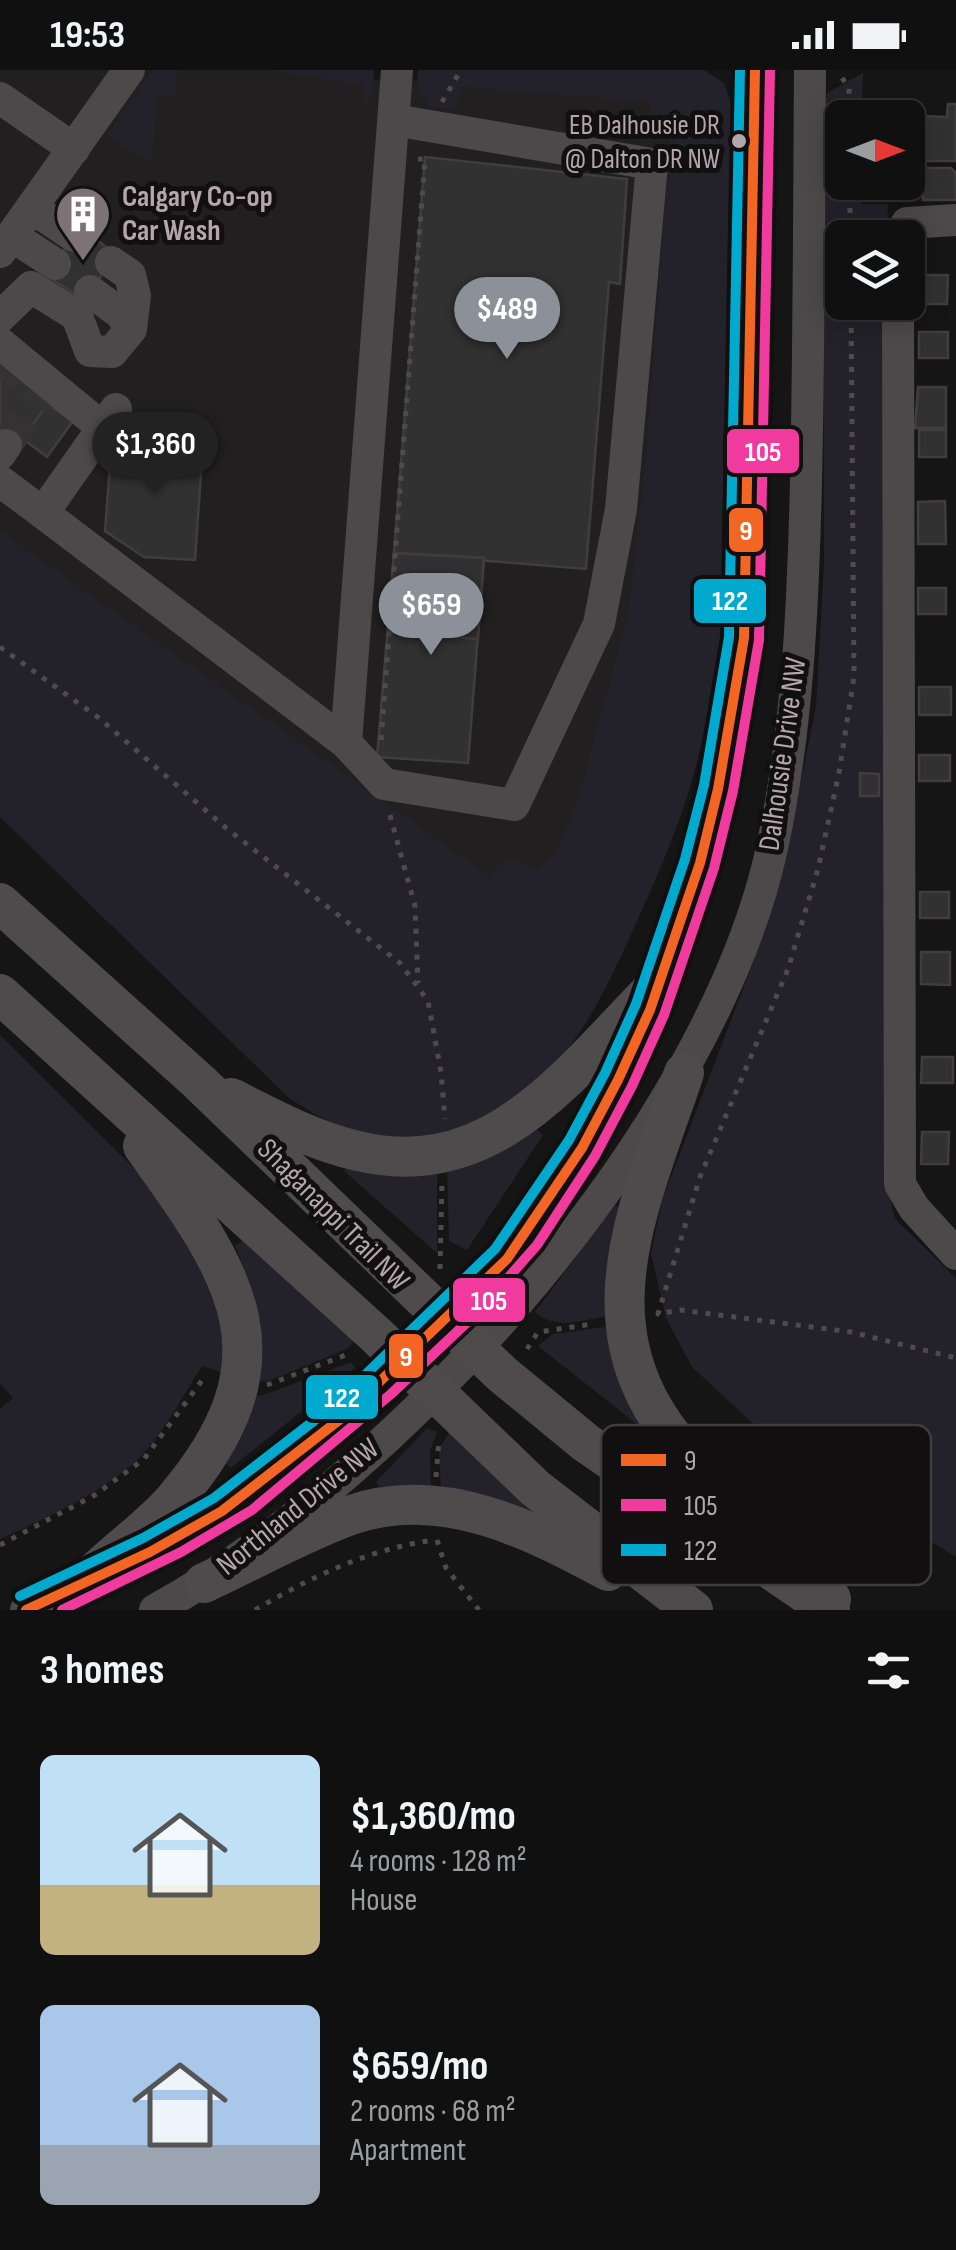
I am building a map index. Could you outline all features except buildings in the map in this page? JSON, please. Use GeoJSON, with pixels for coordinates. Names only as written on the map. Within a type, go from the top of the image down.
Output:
{"type":"FeatureCollection","features":[{"type":"Feature","properties":{"kind":"main road","name":"Shaganappi Trail NW"},"geometry":{"type":"LineString","coordinates":[[0,903],[199,1082],[474,1351],[601,1452]]}},
{"type":"Feature","properties":{"kind":"main road"},"geometry":{"type":"LineString","coordinates":[[199,1082],[302,1132],[358,1152],[442,1156],[516,1125],[660,982]]}},
{"type":"Feature","properties":{"kind":"main road","name":"Shaganappi Trail NW"},"geometry":{"type":"LineString","coordinates":[[0,994],[404,1362],[438,1411],[601,1539]]}},
{"type":"Feature","properties":{"kind":"main road"},"geometry":{"type":"LineString","coordinates":[[662,1425],[641,1391],[622,1320],[625,1268],[642,1195],[684,1074]]}},
{"type":"Feature","properties":{"kind":"main road"},"geometry":{"type":"LineString","coordinates":[[84,1583],[172,1502],[204,1459],[230,1416],[242,1358],[237,1297],[220,1258],[97,1082]]}},
{"type":"Feature","properties":{"kind":"main road"},"geometry":{"type":"LineString","coordinates":[[204,1583],[354,1514],[436,1507],[519,1524],[601,1567]]}},
{"type":"Feature","properties":{"kind":"main road"},"geometry":{"type":"LineString","coordinates":[[635,1585],[682,1610]]}},
{"type":"Feature","properties":{"kind":"main road","name":"Shaganappi Trail NW"},"geometry":{"type":"LineString","coordinates":[[660,1585],[693,1610]]}},
{"type":"Feature","properties":{"kind":"main road","name":"Shaganappi Trail NW"},"geometry":{"type":"LineString","coordinates":[[794,1585],[830,1610]]}},
{"type":"Feature","properties":{"kind":"main road"},"geometry":{"type":"LineString","coordinates":[[821,1585],[839,1610]]}},
{"type":"Feature","properties":{"kind":"street"},"geometry":{"type":"LineString","coordinates":[[55,264],[6,244],[128,70]]}},
{"type":"Feature","properties":{"kind":"street"},"geometry":{"type":"LineString","coordinates":[[346,744],[398,70]]}},
{"type":"Feature","properties":{"kind":"street","name":"Dalhousie Drive NW"},"geometry":{"type":"LineString","coordinates":[[445,1322],[542,1214],[615,1090],[660,982],[730,740],[744,638],[754,70]]}},
{"type":"Feature","properties":{"kind":"street","name":"Dalhousie Drive NW"},"geometry":{"type":"LineString","coordinates":[[474,1351],[573,1231],[684,1074],[738,952],[766,868],[792,732],[803,593],[826,74]]}},
{"type":"Feature","properties":{"kind":"street"},"geometry":{"type":"LineString","coordinates":[[4,109],[74,149]]}},
{"type":"Feature","properties":{"kind":"street"},"geometry":{"type":"LineString","coordinates":[[0,481],[346,744],[384,784],[514,804],[599,624],[622,509],[652,164],[394,120]]}},
{"type":"Feature","properties":{"kind":"street"},"geometry":{"type":"LineString","coordinates":[[32,208],[74,236]]}},
{"type":"Feature","properties":{"kind":"street"},"geometry":{"type":"LineString","coordinates":[[925,222],[956,220]]}},
{"type":"Feature","properties":{"kind":"street"},"geometry":{"type":"LineString","coordinates":[[0,317],[31,287],[77,316],[90,351],[112,352],[131,329],[135,296],[130,275],[111,262]]}},
{"type":"Feature","properties":{"kind":"street"},"geometry":{"type":"LineString","coordinates":[[90,291],[122,314],[131,329]]}},
{"type":"Feature","properties":{"kind":"street"},"geometry":{"type":"LineString","coordinates":[[898,320],[900,1184],[914,1208],[956,1254]]}},
{"type":"Feature","properties":{"kind":"street"},"geometry":{"type":"LineString","coordinates":[[11,355],[48,385],[109,418],[43,513]]}},
{"type":"Feature","properties":{"kind":"street","name":"Northland Drive NW"},"geometry":{"type":"LineString","coordinates":[[26,1610],[224,1510],[325,1434],[445,1322]]}},
{"type":"Feature","properties":{"kind":"street","name":"Northland Drive NW"},"geometry":{"type":"LineString","coordinates":[[155,1610],[204,1583],[438,1411],[474,1351]]}},
{"type":"Feature","properties":{"kind":"path"},"geometry":{"type":"LineString","coordinates":[[438,108],[461,70]]}},
{"type":"Feature","properties":{"kind":"path"},"geometry":{"type":"LineString","coordinates":[[826,74],[849,88],[849,100]]}},
{"type":"Feature","properties":{"kind":"path"},"geometry":{"type":"LineString","coordinates":[[425,159],[380,750],[384,784],[415,906],[418,983],[433,1028],[444,1125]]}},
{"type":"Feature","properties":{"kind":"path"},"geometry":{"type":"LineString","coordinates":[[0,647],[99,718],[226,828],[400,963],[418,983]]}},
{"type":"Feature","properties":{"kind":"path"},"geometry":{"type":"LineString","coordinates":[[440,1269],[442,1176]]}},
{"type":"Feature","properties":{"kind":"path"},"geometry":{"type":"LineString","coordinates":[[658,1314],[680,1310],[851,1332],[956,1358]]}},
{"type":"Feature","properties":{"kind":"path"},"geometry":{"type":"LineString","coordinates":[[527,1350],[538,1332],[606,1322]]}},
{"type":"Feature","properties":{"kind":"path"},"geometry":{"type":"LineString","coordinates":[[257,1388],[358,1352]]}},
{"type":"Feature","properties":{"kind":"path"},"geometry":{"type":"LineString","coordinates":[[0,1545],[108,1486],[144,1458],[205,1374],[224,1379]]}},
{"type":"Feature","properties":{"kind":"path"},"geometry":{"type":"LineString","coordinates":[[436,1496],[438,1411]]}},
{"type":"Feature","properties":{"kind":"path"},"geometry":{"type":"LineString","coordinates":[[255,1610],[301,1582],[406,1544],[438,1540],[446,1568],[479,1610]]}},
{"type":"Feature","properties":{"kind":"shaded area"},"geometry":{"type":"Polygon","coordinates":[[[0,70],[319,70],[367,79],[694,90],[658,706],[548,954],[0,548],[0,70]]]}},
{"type":"Feature","properties":{"kind":"shaded area"},"geometry":{"type":"Polygon","coordinates":[[[152,70],[177,70],[177,96],[157,95],[152,164],[112,140],[109,132],[152,70]]]}},
{"type":"Feature","properties":{"kind":"shaded area"},"geometry":{"type":"Polygon","coordinates":[[[266,70],[374,70],[373,93],[364,106],[363,85],[266,70]]]}},
{"type":"Feature","properties":{"kind":"shaded area"},"geometry":{"type":"Polygon","coordinates":[[[418,70],[704,70],[724,83],[736,120],[738,366],[733,531],[725,613],[694,773],[656,879],[602,994],[554,1066],[510,1103],[484,1117],[442,1137],[409,1142],[354,1132],[288,1097],[0,817],[0,531],[489,876],[506,857],[538,870],[559,846],[581,788],[628,616],[646,454],[671,126],[649,123],[650,102],[460,87],[456,109],[429,107],[417,86],[418,70]]]}},
{"type":"Feature","properties":{"kind":"shaded area"},"geometry":{"type":"Polygon","coordinates":[[[863,73],[862,100],[826,100],[827,93],[863,73]]]}},
{"type":"Feature","properties":{"kind":"shaded area"},"geometry":{"type":"Polygon","coordinates":[[[825,106],[825,200],[888,204],[888,220],[825,220],[825,320],[887,320],[884,1172],[895,1219],[956,1278],[956,1557],[931,1541],[931,1425],[754,1425],[692,1367],[666,1318],[651,1254],[662,1200],[748,976],[781,878],[816,707],[824,563],[825,106]]]}},
{"type":"Feature","properties":{"kind":"shaded area"},"geometry":{"type":"Polygon","coordinates":[[[0,1035],[140,1174],[219,1281],[226,1374],[202,1366],[163,1429],[135,1462],[87,1496],[0,1539],[0,1409],[13,1398],[0,1383],[0,1035]]]}},
{"type":"Feature","properties":{"kind":"shaded area"},"geometry":{"type":"Polygon","coordinates":[[[533,1127],[543,1135],[467,1250],[449,1241],[447,1165],[533,1127]]]}},
{"type":"Feature","properties":{"kind":"shaded area"},"geometry":{"type":"Polygon","coordinates":[[[351,1161],[437,1172],[437,1253],[344,1171],[351,1161]]]}},
{"type":"Feature","properties":{"kind":"shaded area"},"geometry":{"type":"Polygon","coordinates":[[[615,1205],[625,1211],[609,1312],[603,1317],[568,1323],[543,1318],[535,1312],[615,1205]]]}},
{"type":"Feature","properties":{"kind":"shaded area"},"geometry":{"type":"Polygon","coordinates":[[[245,1239],[354,1341],[347,1349],[266,1382],[257,1379],[254,1311],[235,1246],[245,1239]]]}},
{"type":"Feature","properties":{"kind":"shaded area"},"geometry":{"type":"Polygon","coordinates":[[[604,1327],[610,1331],[645,1417],[638,1425],[538,1346],[553,1334],[604,1327]]]}},
{"type":"Feature","properties":{"kind":"shaded area"},"geometry":{"type":"Polygon","coordinates":[[[351,1362],[355,1368],[231,1468],[222,1460],[254,1394],[261,1396],[351,1362]]]}},
{"type":"Feature","properties":{"kind":"shaded area"},"geometry":{"type":"Polygon","coordinates":[[[427,1428],[437,1432],[430,1451],[431,1489],[382,1492],[376,1482],[427,1428]]]}},
{"type":"Feature","properties":{"kind":"shaded area"},"geometry":{"type":"Polygon","coordinates":[[[452,1428],[549,1520],[441,1491],[439,1449],[452,1428]]]}},
{"type":"Feature","properties":{"kind":"tunnel"},"geometry":{"type":"LineString","coordinates":[[0,381],[14,363]]}},
{"type":"Feature","properties":{"kind":"tunnel"},"geometry":{"type":"LineString","coordinates":[[6,445],[47,387]]}},
{"type":"Feature","properties":{"kind":"transit line","name":"122"},"geometry":{"type":"LineString","coordinates":[[20,1596],[143,1538],[214,1498],[333,1406],[495,1249],[569,1140],[605,1073],[636,1004],[685,859],[704,785],[729,637],[740,70]]}},
{"type":"Feature","properties":{"kind":"transit line","name":"9"},"geometry":{"type":"LineString","coordinates":[[26,1610],[150,1552],[222,1511],[343,1417],[507,1259],[582,1148],[618,1080],[650,1010],[700,863],[718,789],[744,638],[755,70]]}},
{"type":"Feature","properties":{"kind":"transit line","name":"105"},"geometry":{"type":"LineString","coordinates":[[62,1610],[181,1552],[252,1510],[391,1394],[478,1312],[537,1245],[595,1156],[632,1086],[664,1015],[714,868],[733,791],[759,640],[770,70]]}},
{"type":"Feature","properties":{"kind":"place","name":"EB Dalhousie DR @ Dalton DR NW"},"geometry":{"type":"Point","coordinates":[739,141]}},
{"type":"Feature","properties":{"kind":"place","name":"Calgary Co-op Car Wash"},"geometry":{"type":"Point","coordinates":[83,263]}}]}
